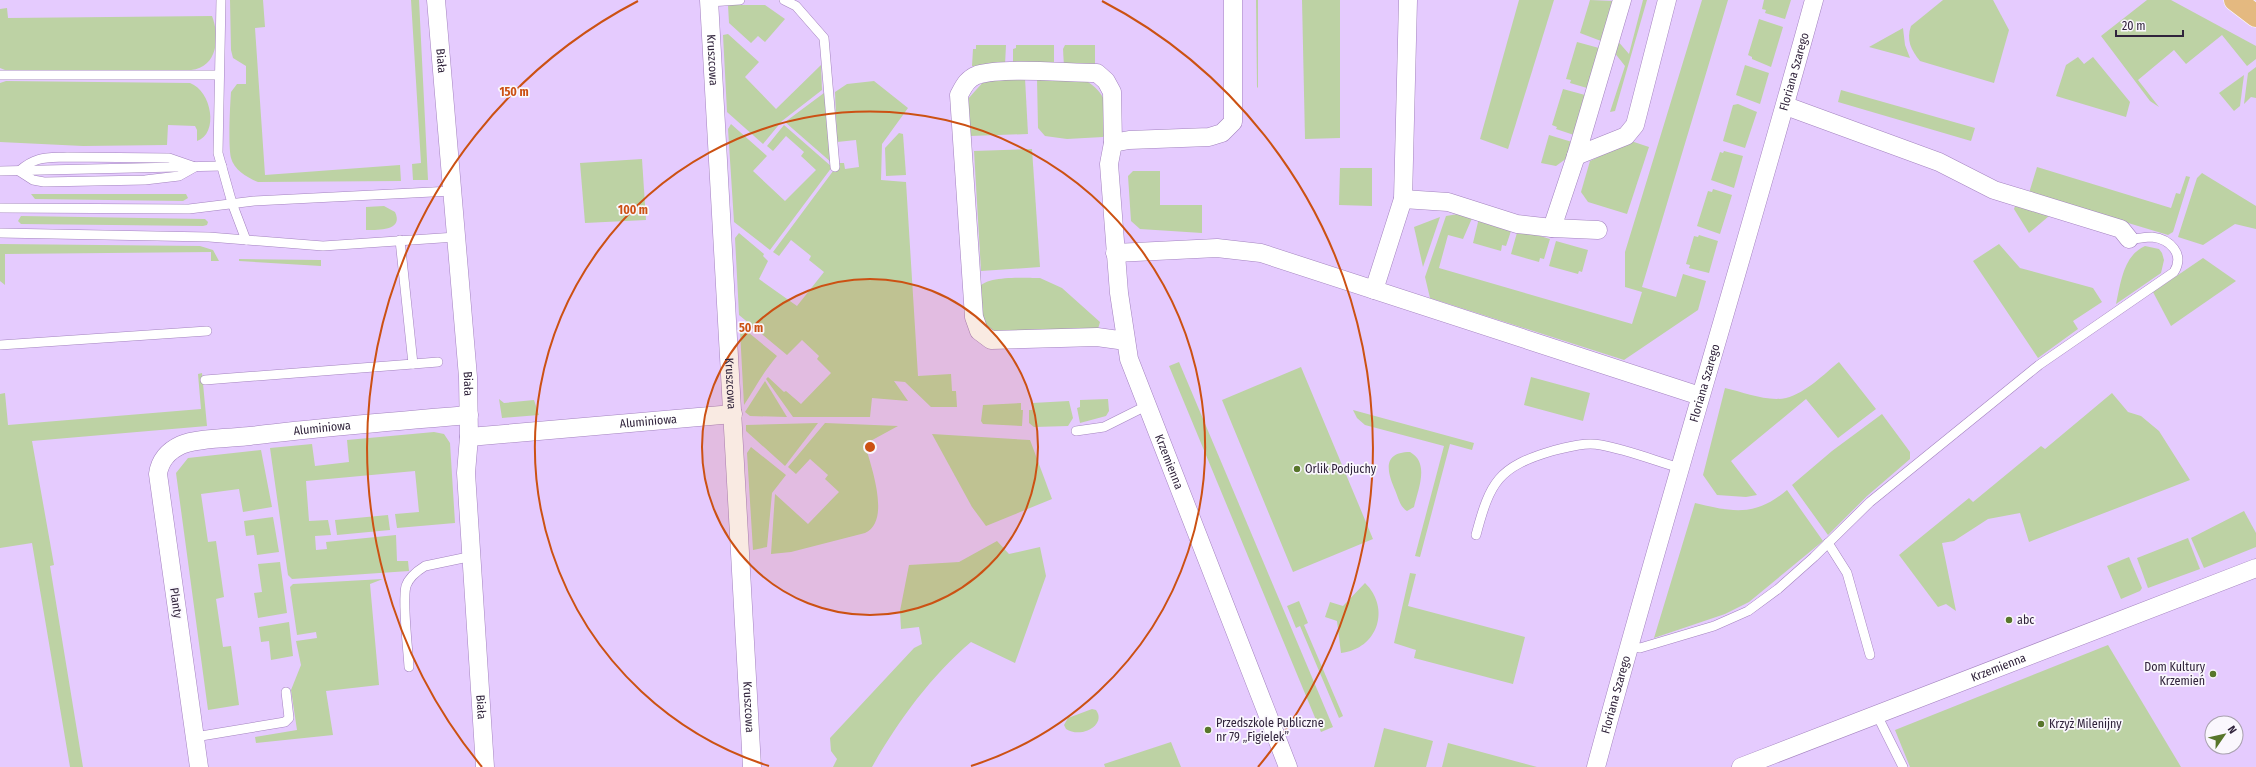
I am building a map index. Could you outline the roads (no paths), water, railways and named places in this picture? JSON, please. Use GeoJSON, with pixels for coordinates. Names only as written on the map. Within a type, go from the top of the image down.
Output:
{"type":"FeatureCollection","features":[{"type":"Feature","properties":{"kind":"main road"},"geometry":{"type":"LineString","coordinates":[[2234,0],[2256,16]]}},
{"type":"Feature","properties":{"kind":"street","name":"Biała"},"geometry":{"type":"LineString","coordinates":[[436,0],[468,377],[469,437],[466,472],[473,556],[485,767]]}},
{"type":"Feature","properties":{"kind":"street"},"geometry":{"type":"LineString","coordinates":[[1113,143],[1134,140],[1209,137],[1222,133],[1233,122],[1233,0]]}},
{"type":"Feature","properties":{"kind":"street"},"geometry":{"type":"LineString","coordinates":[[1374,290],[1403,199],[1408,0]]}},
{"type":"Feature","properties":{"kind":"street"},"geometry":{"type":"LineString","coordinates":[[1552,228],[1576,156],[1622,0]]}},
{"type":"Feature","properties":{"kind":"street"},"geometry":{"type":"LineString","coordinates":[[1576,156],[1626,136],[1635,125],[1668,0]]}},
{"type":"Feature","properties":{"kind":"street","name":"Floriana Szarego"},"geometry":{"type":"LineString","coordinates":[[1596,767],[1700,396],[1786,106],[1814,0]]}},
{"type":"Feature","properties":{"kind":"street","name":"Kruszcowa"},"geometry":{"type":"LineString","coordinates":[[709,1],[752,767]]}},
{"type":"Feature","properties":{"kind":"street","name":"Krzemienna"},"geometry":{"type":"LineString","coordinates":[[1126,341],[1097,337],[991,340],[980,331],[974,317],[959,95],[967,81],[977,75],[1008,72],[1096,73],[1106,81],[1112,92],[1113,143],[1109,164],[1116,253],[1129,359],[1146,406],[1288,767]]}},
{"type":"Feature","properties":{"kind":"street"},"geometry":{"type":"LineString","coordinates":[[1786,106],[1939,162],[1994,190],[2121,229],[2130,239]]}},
{"type":"Feature","properties":{"kind":"street"},"geometry":{"type":"LineString","coordinates":[[1403,199],[1448,202],[1517,224],[1552,228],[1598,230]]}},
{"type":"Feature","properties":{"kind":"street"},"geometry":{"type":"LineString","coordinates":[[1116,253],[1217,248],[1261,253],[1700,396]]}},
{"type":"Feature","properties":{"kind":"street","name":"Aluminiowa"},"geometry":{"type":"LineString","coordinates":[[177,447],[188,443],[302,430],[469,414]]}},
{"type":"Feature","properties":{"kind":"street","name":"Aluminiowa"},"geometry":{"type":"LineString","coordinates":[[469,437],[733,414]]}},
{"type":"Feature","properties":{"kind":"street","name":"Planty"},"geometry":{"type":"LineString","coordinates":[[177,447],[170,451],[162,461],[158,474],[199,767]]}},
{"type":"Feature","properties":{"kind":"street","name":"Krzemienna"},"geometry":{"type":"LineString","coordinates":[[1741,767],[2256,568]]}},
{"type":"Feature","properties":{"kind":"lane"},"geometry":{"type":"LineString","coordinates":[[221,0],[218,153],[232,203],[246,240]]}},
{"type":"Feature","properties":{"kind":"lane"},"geometry":{"type":"LineString","coordinates":[[709,1],[740,0]]}},
{"type":"Feature","properties":{"kind":"lane"},"geometry":{"type":"LineString","coordinates":[[784,0],[796,6],[824,38],[834,167]]}},
{"type":"Feature","properties":{"kind":"lane"},"geometry":{"type":"LineString","coordinates":[[0,75],[219,75]]}},
{"type":"Feature","properties":{"kind":"lane"},"geometry":{"type":"LineString","coordinates":[[19,171],[30,161],[41,158],[67,157],[145,157],[179,160],[195,167]]}},
{"type":"Feature","properties":{"kind":"lane"},"geometry":{"type":"LineString","coordinates":[[0,171],[222,166]]}},
{"type":"Feature","properties":{"kind":"lane"},"geometry":{"type":"LineString","coordinates":[[19,171],[33,180],[67,182],[145,180],[179,176],[195,167]]}},
{"type":"Feature","properties":{"kind":"lane"},"geometry":{"type":"LineString","coordinates":[[0,208],[189,208],[232,203],[452,191]]}},
{"type":"Feature","properties":{"kind":"lane"},"geometry":{"type":"LineString","coordinates":[[0,233],[208,237],[323,246],[456,237]]}},
{"type":"Feature","properties":{"kind":"lane"},"geometry":{"type":"LineString","coordinates":[[1630,646],[1640,648],[1714,626],[1748,611],[1778,589],[1870,502],[2039,365],[2174,272],[2178,265],[2179,258],[2176,249],[2166,242],[2152,237],[2130,239]]}},
{"type":"Feature","properties":{"kind":"lane"},"geometry":{"type":"LineString","coordinates":[[400,240],[413,364]]}},
{"type":"Feature","properties":{"kind":"lane"},"geometry":{"type":"LineString","coordinates":[[0,345],[207,331]]}},
{"type":"Feature","properties":{"kind":"lane"},"geometry":{"type":"LineString","coordinates":[[205,380],[438,362]]}},
{"type":"Feature","properties":{"kind":"lane"},"geometry":{"type":"LineString","coordinates":[[1076,431],[1104,426],[1146,406]]}},
{"type":"Feature","properties":{"kind":"lane"},"geometry":{"type":"LineString","coordinates":[[1476,535],[1485,504],[1499,478],[1514,465],[1530,458],[1577,446],[1599,445],[1638,454],[1680,468]]}},
{"type":"Feature","properties":{"kind":"lane"},"geometry":{"type":"LineString","coordinates":[[1828,543],[1847,573],[1870,655]]}},
{"type":"Feature","properties":{"kind":"lane"},"geometry":{"type":"LineString","coordinates":[[409,667],[405,594],[409,581],[425,566],[473,556]]}},
{"type":"Feature","properties":{"kind":"lane"},"geometry":{"type":"LineString","coordinates":[[195,737],[285,722],[289,718],[286,692]]}},
{"type":"Feature","properties":{"kind":"lane"},"geometry":{"type":"LineString","coordinates":[[1877,714],[1903,767]]}},
{"type":"Feature","properties":{"kind":"place","name":"Orlik Podjuchy"},"geometry":{"type":"Point","coordinates":[1297,469]}},
{"type":"Feature","properties":{"kind":"place","name":"abc"},"geometry":{"type":"Point","coordinates":[2009,620]}},
{"type":"Feature","properties":{"kind":"place","name":"Dom Kultury Krzemień"},"geometry":{"type":"Point","coordinates":[2213,674]}},
{"type":"Feature","properties":{"kind":"place","name":"Krzyż Milenijny"},"geometry":{"type":"Point","coordinates":[2041,724]}},
{"type":"Feature","properties":{"kind":"place","name":"Przedszkole Publiczne nr 79 „Figielek”"},"geometry":{"type":"Point","coordinates":[1208,730]}}]}
